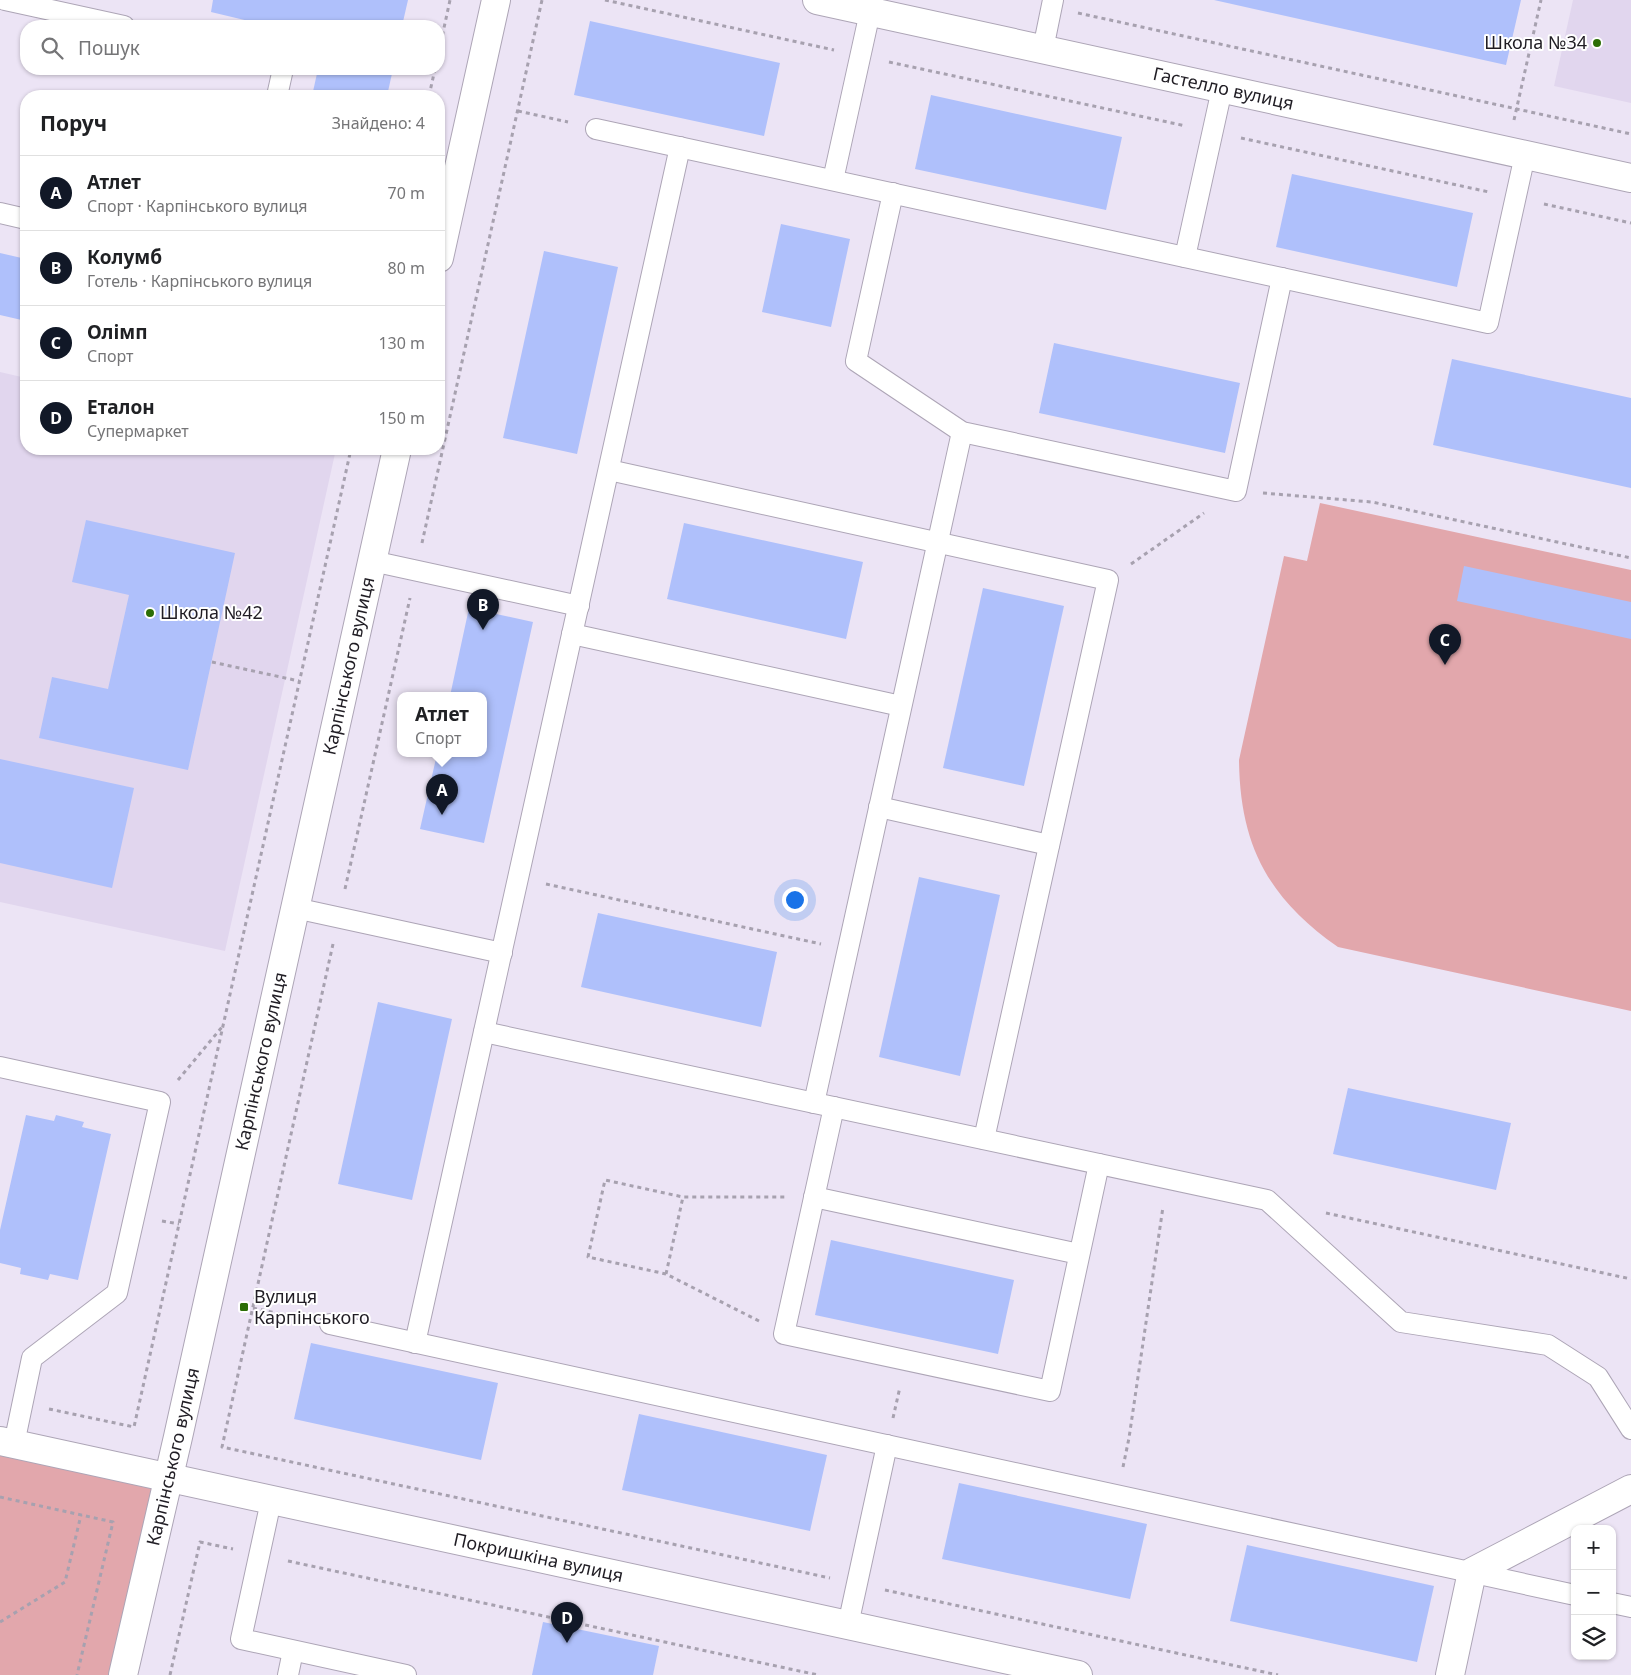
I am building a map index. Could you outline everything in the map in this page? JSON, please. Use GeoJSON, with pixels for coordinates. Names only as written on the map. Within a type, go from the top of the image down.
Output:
{"type":"FeatureCollection","features":[{"type":"Feature","properties":{"kind":"street"},"geometry":{"type":"LineString","coordinates":[[445,231],[496,0]]}},
{"type":"Feature","properties":{"kind":"street","name":"Гастелло вулиця"},"geometry":{"type":"LineString","coordinates":[[817,0],[1631,178]]}},
{"type":"Feature","properties":{"kind":"street","name":"Карпінського вулиця"},"geometry":{"type":"LineString","coordinates":[[123,1675],[169,1478],[395,455]]}},
{"type":"Feature","properties":{"kind":"street","name":"Покришкіна вулиця"},"geometry":{"type":"LineString","coordinates":[[7,1443],[1078,1675]]}},
{"type":"Feature","properties":{"kind":"street"},"geometry":{"type":"LineString","coordinates":[[1450,1675],[1472,1572],[1631,1489]]}},
{"type":"Feature","properties":{"kind":"lane"},"geometry":{"type":"LineString","coordinates":[[4,0],[96,20]]}},
{"type":"Feature","properties":{"kind":"lane"},"geometry":{"type":"LineString","coordinates":[[1042,49],[1052,4]]}},
{"type":"Feature","properties":{"kind":"lane"},"geometry":{"type":"LineString","coordinates":[[833,180],[870,12]]}},
{"type":"Feature","properties":{"kind":"lane"},"geometry":{"type":"LineString","coordinates":[[278,90],[282,75]]}},
{"type":"Feature","properties":{"kind":"lane"},"geometry":{"type":"LineString","coordinates":[[1185,257],[1222,89]]}},
{"type":"Feature","properties":{"kind":"lane"},"geometry":{"type":"LineString","coordinates":[[596,129],[1488,323],[1516,197],[1516,153]]}},
{"type":"Feature","properties":{"kind":"lane"},"geometry":{"type":"LineString","coordinates":[[416,1343],[680,147]]}},
{"type":"Feature","properties":{"kind":"lane"},"geometry":{"type":"LineString","coordinates":[[893,193],[856,361],[962,432],[1236,491],[1282,278]]}},
{"type":"Feature","properties":{"kind":"lane"},"geometry":{"type":"LineString","coordinates":[[0,213],[20,218]]}},
{"type":"Feature","properties":{"kind":"lane"},"geometry":{"type":"LineString","coordinates":[[814,1103],[962,432]]}},
{"type":"Feature","properties":{"kind":"lane"},"geometry":{"type":"LineString","coordinates":[[609,470],[1108,580],[984,1139]]}},
{"type":"Feature","properties":{"kind":"lane"},"geometry":{"type":"LineString","coordinates":[[372,561],[579,606]]}},
{"type":"Feature","properties":{"kind":"lane"},"geometry":{"type":"LineString","coordinates":[[572,634],[901,706]]}},
{"type":"Feature","properties":{"kind":"lane"},"geometry":{"type":"LineString","coordinates":[[879,807],[1049,845]]}},
{"type":"Feature","properties":{"kind":"lane"},"geometry":{"type":"LineString","coordinates":[[295,908],[502,953]]}},
{"type":"Feature","properties":{"kind":"lane"},"geometry":{"type":"LineString","coordinates":[[484,1032],[1267,1200],[1401,1322],[1548,1345],[1598,1377],[1631,1429]]}},
{"type":"Feature","properties":{"kind":"lane"},"geometry":{"type":"LineString","coordinates":[[0,1067],[160,1102],[117,1293],[32,1358],[23,1403],[7,1443]]}},
{"type":"Feature","properties":{"kind":"lane"},"geometry":{"type":"LineString","coordinates":[[834,1107],[784,1334],[1050,1391],[1099,1164]]}},
{"type":"Feature","properties":{"kind":"lane"},"geometry":{"type":"LineString","coordinates":[[814,1197],[1080,1254]]}},
{"type":"Feature","properties":{"kind":"lane"},"geometry":{"type":"LineString","coordinates":[[330,1324],[1571,1594]]}},
{"type":"Feature","properties":{"kind":"lane"},"geometry":{"type":"LineString","coordinates":[[848,1625],[887,1445]]}},
{"type":"Feature","properties":{"kind":"lane"},"geometry":{"type":"LineString","coordinates":[[272,1501],[241,1639],[406,1675]]}},
{"type":"Feature","properties":{"kind":"lane"},"geometry":{"type":"LineString","coordinates":[[1616,1604],[1631,1607]]}},
{"type":"Feature","properties":{"kind":"lane"},"geometry":{"type":"LineString","coordinates":[[288,1675],[293,1651]]}},
{"type":"Feature","properties":{"kind":"path"},"geometry":{"type":"LineString","coordinates":[[445,23],[450,0]]}},
{"type":"Feature","properties":{"kind":"path"},"geometry":{"type":"LineString","coordinates":[[445,440],[542,0]]}},
{"type":"Feature","properties":{"kind":"path"},"geometry":{"type":"LineString","coordinates":[[605,0],[1631,223]]}},
{"type":"Feature","properties":{"kind":"path"},"geometry":{"type":"LineString","coordinates":[[1516,153],[1517,109],[1541,0]]}},
{"type":"Feature","properties":{"kind":"path"},"geometry":{"type":"LineString","coordinates":[[1052,4],[1631,134]]}},
{"type":"Feature","properties":{"kind":"path"},"geometry":{"type":"LineString","coordinates":[[430,90],[434,75]]}},
{"type":"Feature","properties":{"kind":"path"},"geometry":{"type":"LineString","coordinates":[[518,111],[596,129]]}},
{"type":"Feature","properties":{"kind":"path"},"geometry":{"type":"LineString","coordinates":[[23,1403],[134,1427],[349,455]]}},
{"type":"Feature","properties":{"kind":"path"},"geometry":{"type":"LineString","coordinates":[[442,455],[222,1447],[1278,1675]]}},
{"type":"Feature","properties":{"kind":"path"},"geometry":{"type":"LineString","coordinates":[[1108,580],[1236,491],[1372,502],[1631,558]]}},
{"type":"Feature","properties":{"kind":"path"},"geometry":{"type":"LineString","coordinates":[[212,662],[299,681]]}},
{"type":"Feature","properties":{"kind":"path"},"geometry":{"type":"LineString","coordinates":[[519,878],[848,950]]}},
{"type":"Feature","properties":{"kind":"path"},"geometry":{"type":"LineString","coordinates":[[160,1102],[222,1027]]}},
{"type":"Feature","properties":{"kind":"path"},"geometry":{"type":"LineString","coordinates":[[1123,1467],[1167,1179]]}},
{"type":"Feature","properties":{"kind":"path"},"geometry":{"type":"LineString","coordinates":[[784,1334],[666,1274],[588,1257],[605,1180],[683,1197],[814,1197]]}},
{"type":"Feature","properties":{"kind":"path"},"geometry":{"type":"LineString","coordinates":[[666,1274],[683,1197]]}},
{"type":"Feature","properties":{"kind":"path"},"geometry":{"type":"LineString","coordinates":[[1325,1213],[1631,1279]]}},
{"type":"Feature","properties":{"kind":"path"},"geometry":{"type":"LineString","coordinates":[[253,1308],[330,1324]]}},
{"type":"Feature","properties":{"kind":"path"},"geometry":{"type":"LineString","coordinates":[[893,1417],[900,1389]]}},
{"type":"Feature","properties":{"kind":"path"},"geometry":{"type":"LineString","coordinates":[[0,1497],[113,1522],[77,1675]]}},
{"type":"Feature","properties":{"kind":"path"},"geometry":{"type":"LineString","coordinates":[[0,1622],[65,1582],[81,1515]]}},
{"type":"Feature","properties":{"kind":"path"},"geometry":{"type":"LineString","coordinates":[[170,1675],[200,1542],[818,1675]]}},
{"type":"Feature","properties":{"kind":"shaded area","name":"Школа №34"},"geometry":{"type":"Polygon","coordinates":[[[1573,0],[1631,0],[1631,103],[1554,86],[1573,0]]]}},
{"type":"Feature","properties":{"kind":"shaded area","name":"Школа №42"},"geometry":{"type":"Polygon","coordinates":[[[0,372],[20,377],[20,455],[335,455],[225,951],[0,902],[0,372]]]}},
{"type":"Feature","properties":{"kind":"shaded area"},"geometry":{"type":"Polygon","coordinates":[[[1320,503],[1631,570],[1631,1011],[1338,947],[1293,909],[1276,889],[1252,844],[1245,818],[1239,760],[1284,556],[1307,561],[1320,503]]]}},
{"type":"Feature","properties":{"kind":"shaded area"},"geometry":{"type":"Polygon","coordinates":[[[0,1441],[169,1478],[123,1675],[0,1675],[0,1441]]]}},
{"type":"Feature","properties":{"kind":"building"},"geometry":{"type":"Polygon","coordinates":[[[213,0],[408,0],[403,20],[245,20],[211,12],[213,0]]]}},
{"type":"Feature","properties":{"kind":"building"},"geometry":{"type":"Polygon","coordinates":[[[1214,0],[1521,0],[1506,65],[1214,0]]]}},
{"type":"Feature","properties":{"kind":"building"},"geometry":{"type":"Polygon","coordinates":[[[590,21],[780,63],[764,136],[574,95],[590,21]]]}},
{"type":"Feature","properties":{"kind":"building"},"geometry":{"type":"Polygon","coordinates":[[[317,75],[392,75],[388,90],[313,90],[317,75]]]}},
{"type":"Feature","properties":{"kind":"building"},"geometry":{"type":"Polygon","coordinates":[[[931,95],[1122,137],[1106,210],[915,169],[931,95]]]}},
{"type":"Feature","properties":{"kind":"building"},"geometry":{"type":"Polygon","coordinates":[[[1292,174],[1473,213],[1457,287],[1276,247],[1292,174]]]}},
{"type":"Feature","properties":{"kind":"building"},"geometry":{"type":"Polygon","coordinates":[[[781,224],[850,239],[831,327],[762,312],[781,224]]]}},
{"type":"Feature","properties":{"kind":"building"},"geometry":{"type":"Polygon","coordinates":[[[544,251],[618,267],[577,454],[503,438],[544,251]]]}},
{"type":"Feature","properties":{"kind":"building"},"geometry":{"type":"Polygon","coordinates":[[[0,253],[20,258],[20,320],[0,315],[0,253]]]}},
{"type":"Feature","properties":{"kind":"building"},"geometry":{"type":"Polygon","coordinates":[[[1054,343],[1240,383],[1225,453],[1039,413],[1054,343]]]}},
{"type":"Feature","properties":{"kind":"building"},"geometry":{"type":"Polygon","coordinates":[[[1452,359],[1631,398],[1631,488],[1433,445],[1452,359]]]}},
{"type":"Feature","properties":{"kind":"building"},"geometry":{"type":"Polygon","coordinates":[[[86,520],[235,553],[188,770],[39,738],[52,677],[108,689],[129,595],[72,582],[86,520]]]}},
{"type":"Feature","properties":{"kind":"building"},"geometry":{"type":"Polygon","coordinates":[[[684,523],[863,562],[846,639],[667,599],[684,523]]]}},
{"type":"Feature","properties":{"kind":"building"},"geometry":{"type":"Polygon","coordinates":[[[1464,566],[1631,602],[1631,639],[1457,601],[1464,566]]]}},
{"type":"Feature","properties":{"kind":"building"},"geometry":{"type":"Polygon","coordinates":[[[983,588],[1064,606],[1024,786],[943,768],[983,588]]]}},
{"type":"Feature","properties":{"kind":"building"},"geometry":{"type":"Polygon","coordinates":[[[469,608],[533,622],[484,843],[420,829],[436,757],[487,757],[487,692],[451,692],[469,608]]]}},
{"type":"Feature","properties":{"kind":"building"},"geometry":{"type":"Polygon","coordinates":[[[0,759],[134,788],[112,888],[0,863],[0,759]]]}},
{"type":"Feature","properties":{"kind":"building"},"geometry":{"type":"Polygon","coordinates":[[[919,877],[1000,895],[960,1076],[879,1057],[919,877]]]}},
{"type":"Feature","properties":{"kind":"building"},"geometry":{"type":"Polygon","coordinates":[[[598,913],[777,952],[761,1027],[581,987],[598,913]]]}},
{"type":"Feature","properties":{"kind":"building"},"geometry":{"type":"Polygon","coordinates":[[[378,1002],[452,1019],[412,1200],[338,1184],[378,1002]]]}},
{"type":"Feature","properties":{"kind":"building"},"geometry":{"type":"Polygon","coordinates":[[[1348,1088],[1511,1123],[1496,1190],[1333,1154],[1348,1088]]]}},
{"type":"Feature","properties":{"kind":"building"},"geometry":{"type":"Polygon","coordinates":[[[26,1115],[54,1121],[56,1115],[84,1122],[82,1127],[111,1134],[78,1280],[50,1274],[48,1280],[20,1274],[21,1268],[0,1263],[0,1230],[26,1115]]]}},
{"type":"Feature","properties":{"kind":"building"},"geometry":{"type":"Polygon","coordinates":[[[831,1240],[1014,1280],[998,1354],[815,1315],[831,1240]]]}},
{"type":"Feature","properties":{"kind":"building"},"geometry":{"type":"Polygon","coordinates":[[[311,1343],[498,1383],[481,1460],[294,1419],[311,1343]]]}},
{"type":"Feature","properties":{"kind":"building"},"geometry":{"type":"Polygon","coordinates":[[[639,1414],[827,1455],[810,1531],[622,1490],[639,1414]]]}},
{"type":"Feature","properties":{"kind":"building"},"geometry":{"type":"Polygon","coordinates":[[[959,1483],[1147,1524],[1130,1599],[942,1559],[959,1483]]]}},
{"type":"Feature","properties":{"kind":"building"},"geometry":{"type":"Polygon","coordinates":[[[1247,1545],[1434,1586],[1417,1662],[1230,1621],[1247,1545]]]}},
{"type":"Feature","properties":{"kind":"building"},"geometry":{"type":"Polygon","coordinates":[[[543,1622],[659,1646],[653,1675],[532,1675],[543,1622]]]}},
{"type":"Feature","properties":{"kind":"place","name":"Школа №34"},"geometry":{"type":"Point","coordinates":[1597,43]}},
{"type":"Feature","properties":{"kind":"place","name":"Школа №42"},"geometry":{"type":"Point","coordinates":[150,613]}},
{"type":"Feature","properties":{"kind":"place","name":"Колумб"},"geometry":{"type":"Point","coordinates":[483,630]}},
{"type":"Feature","properties":{"kind":"place","name":"Олімп"},"geometry":{"type":"Point","coordinates":[1445,665]}},
{"type":"Feature","properties":{"kind":"place","name":"Атлет"},"geometry":{"type":"Point","coordinates":[442,815]}},
{"type":"Feature","properties":{"kind":"place","name":"Вулиця Карпінського"},"geometry":{"type":"Point","coordinates":[244,1307]}},
{"type":"Feature","properties":{"kind":"place","name":"Еталон"},"geometry":{"type":"Point","coordinates":[567,1643]}}]}
